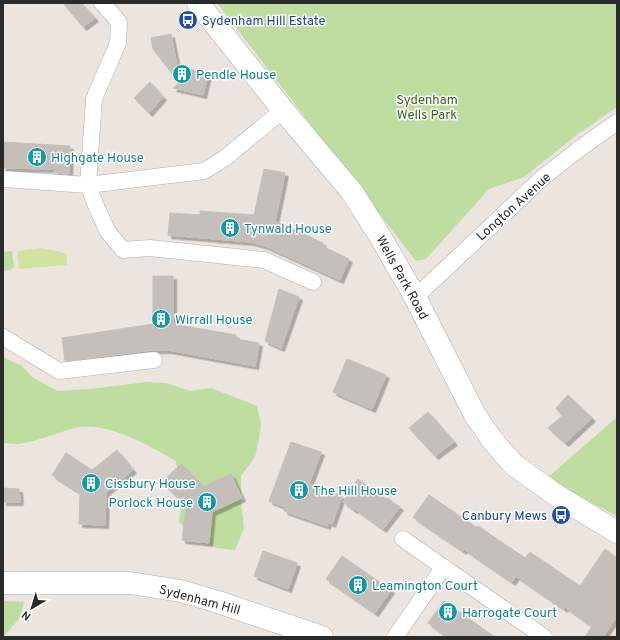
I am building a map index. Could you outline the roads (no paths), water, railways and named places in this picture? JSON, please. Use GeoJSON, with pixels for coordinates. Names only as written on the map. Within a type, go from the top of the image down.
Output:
{"type":"FeatureCollection","features":[{"type":"Feature","properties":{"kind":"street"},"geometry":{"type":"LineString","coordinates":[[102,3],[119,22],[118,43],[94,99],[88,185],[108,232],[123,250],[150,248],[264,260],[313,282]]}},
{"type":"Feature","properties":{"kind":"street","name":"Wells Park Road"},"geometry":{"type":"LineString","coordinates":[[198,3],[283,110],[352,192],[414,295],[475,416],[493,441],[514,465],[559,497],[617,532]]}},
{"type":"Feature","properties":{"kind":"street"},"geometry":{"type":"LineString","coordinates":[[3,179],[88,185],[204,171],[225,158],[283,110]]}},
{"type":"Feature","properties":{"kind":"street","name":"Longton Avenue"},"geometry":{"type":"LineString","coordinates":[[414,295],[422,291],[541,179],[617,122]]}},
{"type":"Feature","properties":{"kind":"street"},"geometry":{"type":"LineString","coordinates":[[3,337],[59,371],[154,360]]}},
{"type":"Feature","properties":{"kind":"street"},"geometry":{"type":"LineString","coordinates":[[403,539],[544,637]]}},
{"type":"Feature","properties":{"kind":"street"},"geometry":{"type":"LineString","coordinates":[[395,637],[443,568]]}},
{"type":"Feature","properties":{"kind":"street","name":"Sydenham Hill"},"geometry":{"type":"LineString","coordinates":[[3,583],[130,583],[181,591],[322,637]]}},
{"type":"Feature","properties":{"kind":"place","name":"Sydenham Hill Estate"},"geometry":{"type":"Point","coordinates":[188,20]}},
{"type":"Feature","properties":{"kind":"place","name":"Pendle House"},"geometry":{"type":"Point","coordinates":[182,74]}},
{"type":"Feature","properties":{"kind":"place","name":"Highgate House"},"geometry":{"type":"Point","coordinates":[37,157]}},
{"type":"Feature","properties":{"kind":"place","name":"Tynwald House"},"geometry":{"type":"Point","coordinates":[230,228]}},
{"type":"Feature","properties":{"kind":"place","name":"Wirrall House"},"geometry":{"type":"Point","coordinates":[161,319]}},
{"type":"Feature","properties":{"kind":"place","name":"Cissbury House"},"geometry":{"type":"Point","coordinates":[91,483]}},
{"type":"Feature","properties":{"kind":"place","name":"The Hill House"},"geometry":{"type":"Point","coordinates":[299,490]}},
{"type":"Feature","properties":{"kind":"place","name":"Porlock House"},"geometry":{"type":"Point","coordinates":[207,502]}},
{"type":"Feature","properties":{"kind":"place","name":"Canbury Mews"},"geometry":{"type":"Point","coordinates":[561,515]}},
{"type":"Feature","properties":{"kind":"place","name":"Leamington Court"},"geometry":{"type":"Point","coordinates":[358,585]}},
{"type":"Feature","properties":{"kind":"place","name":"Harrogate Court"},"geometry":{"type":"Point","coordinates":[448,612]}},
{"type":"Feature","properties":{"kind":"park label","name":"Sydenham Wells Park"},"geometry":{"type":"Point","coordinates":[427,106]}}]}
